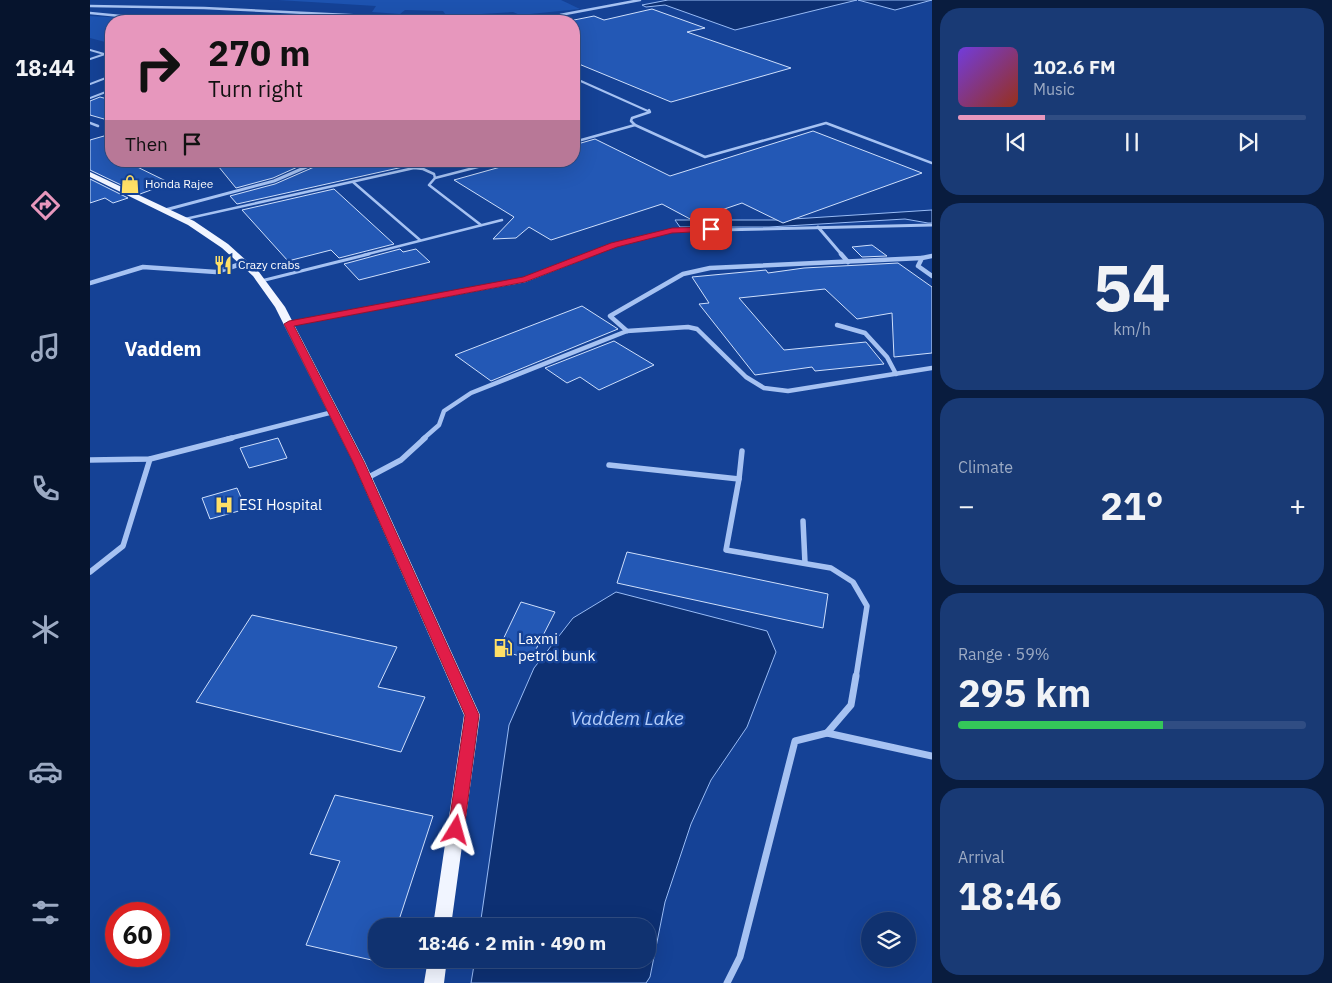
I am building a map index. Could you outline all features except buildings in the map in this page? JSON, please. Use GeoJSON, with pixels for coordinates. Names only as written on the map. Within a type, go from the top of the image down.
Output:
{"type":"FeatureCollection","features":[{"type":"Feature","properties":{"kind":"main road"},"geometry":{"type":"LineString","coordinates":[[90,174],[184,219],[225,246],[261,281],[280,307],[366,478],[472,715],[443,918]]}},
{"type":"Feature","properties":{"kind":"main road"},"geometry":{"type":"LineString","coordinates":[[434,983],[436,968]]}},
{"type":"Feature","properties":{"kind":"street"},"geometry":{"type":"LineString","coordinates":[[560,15],[640,0]]}},
{"type":"Feature","properties":{"kind":"street"},"geometry":{"type":"LineString","coordinates":[[90,6],[204,8],[349,15]]}},
{"type":"Feature","properties":{"kind":"street"},"geometry":{"type":"LineString","coordinates":[[90,13],[115,15]]}},
{"type":"Feature","properties":{"kind":"street"},"geometry":{"type":"LineString","coordinates":[[166,210],[274,181],[306,167]]}},
{"type":"Feature","properties":{"kind":"street"},"geometry":{"type":"LineString","coordinates":[[289,324],[525,280],[614,245],[672,231],[932,225]]}},
{"type":"Feature","properties":{"kind":"street"},"geometry":{"type":"LineString","coordinates":[[818,227],[848,262]]}},
{"type":"Feature","properties":{"kind":"street"},"geometry":{"type":"LineString","coordinates":[[627,331],[610,316],[683,274],[710,268],[932,256]]}},
{"type":"Feature","properties":{"kind":"street"},"geometry":{"type":"LineString","coordinates":[[922,258],[918,266],[932,276]]}},
{"type":"Feature","properties":{"kind":"street"},"geometry":{"type":"LineString","coordinates":[[90,283],[143,267],[216,272],[244,263]]}},
{"type":"Feature","properties":{"kind":"street"},"geometry":{"type":"LineString","coordinates":[[837,325],[865,333],[887,357],[896,374]]}},
{"type":"Feature","properties":{"kind":"street"},"geometry":{"type":"LineString","coordinates":[[366,478],[401,460],[439,425],[444,411],[471,393],[627,331],[688,327],[698,329],[746,377],[764,388],[788,390],[932,368]]}},
{"type":"Feature","properties":{"kind":"street"},"geometry":{"type":"LineString","coordinates":[[90,460],[150,459],[333,411]]}},
{"type":"Feature","properties":{"kind":"street"},"geometry":{"type":"LineString","coordinates":[[742,451],[739,479],[726,550],[831,568],[853,582],[867,606],[851,705],[827,734]]}},
{"type":"Feature","properties":{"kind":"street"},"geometry":{"type":"LineString","coordinates":[[90,572],[123,546],[150,459]]}},
{"type":"Feature","properties":{"kind":"street"},"geometry":{"type":"LineString","coordinates":[[609,465],[739,479]]}},
{"type":"Feature","properties":{"kind":"street"},"geometry":{"type":"LineString","coordinates":[[803,521],[805,563]]}},
{"type":"Feature","properties":{"kind":"street"},"geometry":{"type":"LineString","coordinates":[[727,983],[740,957],[796,741],[827,734],[932,756]]}},
{"type":"Feature","properties":{"kind":"lane"},"geometry":{"type":"LineString","coordinates":[[90,50],[105,54]]}},
{"type":"Feature","properties":{"kind":"lane"},"geometry":{"type":"LineString","coordinates":[[90,60],[105,54]]}},
{"type":"Feature","properties":{"kind":"lane"},"geometry":{"type":"LineString","coordinates":[[90,84],[105,78]]}},
{"type":"Feature","properties":{"kind":"lane"},"geometry":{"type":"LineString","coordinates":[[580,81],[649,110],[650,112],[632,118],[631,121],[635,125],[705,157],[820,123],[826,123],[932,163]]}},
{"type":"Feature","properties":{"kind":"lane"},"geometry":{"type":"LineString","coordinates":[[90,98],[104,93]]}},
{"type":"Feature","properties":{"kind":"lane"},"geometry":{"type":"LineString","coordinates":[[90,123],[98,126]]}},
{"type":"Feature","properties":{"kind":"lane"},"geometry":{"type":"LineString","coordinates":[[580,140],[635,125]]}},
{"type":"Feature","properties":{"kind":"lane"},"geometry":{"type":"LineString","coordinates":[[478,167],[435,178],[429,185],[481,226]]}},
{"type":"Feature","properties":{"kind":"lane"},"geometry":{"type":"LineString","coordinates":[[184,219],[414,168],[423,169],[434,174],[435,178]]}},
{"type":"Feature","properties":{"kind":"lane"},"geometry":{"type":"LineString","coordinates":[[353,182],[420,240]]}},
{"type":"Feature","properties":{"kind":"lane"},"geometry":{"type":"LineString","coordinates":[[261,281],[502,220]]}},
{"type":"Feature","properties":{"kind":"shaded area"},"geometry":{"type":"Polygon","coordinates":[[[278,0],[561,0],[580,9],[520,15],[513,12],[446,15],[443,11],[405,10],[400,14],[372,12],[376,6],[278,0]]]}},
{"type":"Feature","properties":{"kind":"shaded area"},"geometry":{"type":"Polygon","coordinates":[[[90,16],[105,17],[105,42],[90,38],[90,16]]]}},
{"type":"Feature","properties":{"kind":"water"},"geometry":{"type":"Polygon","coordinates":[[[668,0],[857,0],[735,30],[665,5],[646,7],[642,5],[668,0]]]}},
{"type":"Feature","properties":{"kind":"water"},"geometry":{"type":"Polygon","coordinates":[[[858,0],[932,0],[895,10],[858,0]]]}},
{"type":"Feature","properties":{"kind":"water"},"geometry":{"type":"Polygon","coordinates":[[[932,210],[932,223],[905,219],[769,227],[680,227],[675,220],[778,220],[932,210]]]}},
{"type":"Feature","properties":{"kind":"water","name":"Vaddem Lake"},"geometry":{"type":"Polygon","coordinates":[[[616,592],[767,631],[776,652],[747,727],[711,780],[691,824],[665,902],[656,947],[656,918],[481,918],[509,725],[534,668],[573,618],[616,592]]]}},
{"type":"Feature","properties":{"kind":"water","name":"Vaddem Lake"},"geometry":{"type":"Polygon","coordinates":[[[474,968],[652,968],[650,977],[646,983],[471,983],[474,968]]]}},
{"type":"Feature","properties":{"kind":"place","name":"Honda Rajee"},"geometry":{"type":"Point","coordinates":[130,184]}},
{"type":"Feature","properties":{"kind":"place","name":"Crazy crabs"},"geometry":{"type":"Point","coordinates":[223,265]}},
{"type":"Feature","properties":{"kind":"place","name":"ESI Hospital"},"geometry":{"type":"Point","coordinates":[224,505]}},
{"type":"Feature","properties":{"kind":"place","name":"Laxmi petrol bunk"},"geometry":{"type":"Point","coordinates":[503,648]}},
{"type":"Feature","properties":{"kind":"district","name":"Vaddem"},"geometry":{"type":"Point","coordinates":[163,349]}},
{"type":"Feature","properties":{"kind":"route"},"geometry":{"type":"LineString","coordinates":[[456,830],[472,715],[359,462],[289,324],[525,280],[614,245],[672,231],[711,229]]}}]}
